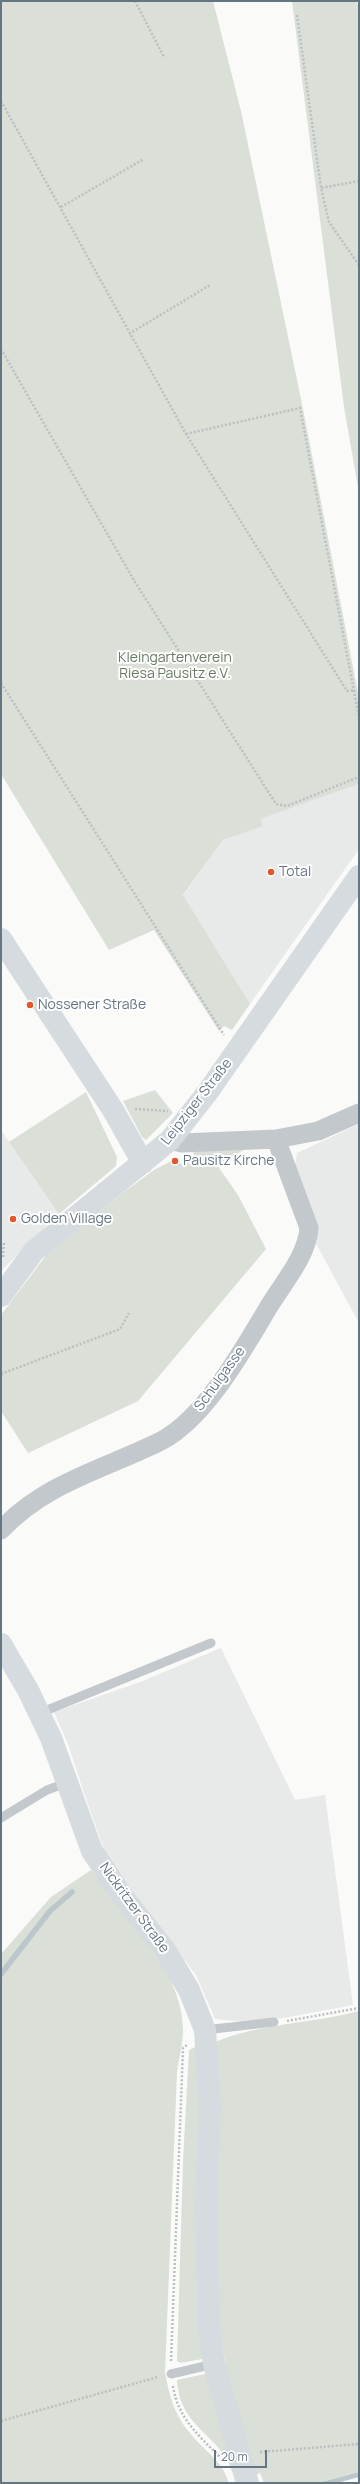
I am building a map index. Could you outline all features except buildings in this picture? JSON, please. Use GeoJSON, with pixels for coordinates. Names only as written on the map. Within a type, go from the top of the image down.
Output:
{"type":"FeatureCollection","features":[{"type":"Feature","properties":{"kind":"street","name":"Leipziger Straße"},"geometry":{"type":"LineString","coordinates":[[1,1296],[34,1250],[143,1164],[170,1140],[236,1051],[359,876]]}},
{"type":"Feature","properties":{"kind":"street"},"geometry":{"type":"LineString","coordinates":[[1,939],[114,1110],[143,1164]]}},
{"type":"Feature","properties":{"kind":"street"},"geometry":{"type":"LineString","coordinates":[[170,1140],[182,1143],[276,1139],[318,1132],[359,1113]]}},
{"type":"Feature","properties":{"kind":"street","name":"Schulgasse"},"geometry":{"type":"LineString","coordinates":[[1,1530],[12,1518],[41,1496],[96,1468],[161,1441],[179,1429],[212,1394],[259,1325],[296,1262],[308,1234],[309,1228],[276,1139]]}},
{"type":"Feature","properties":{"kind":"street","name":"Nickritzer Straße"},"geometry":{"type":"LineString","coordinates":[[1,1644],[40,1713],[51,1738],[66,1783],[92,1851],[123,1897],[165,1950],[189,1990],[205,2030],[210,2108],[206,2205],[206,2290],[214,2364],[231,2457],[248,2481]]}},
{"type":"Feature","properties":{"kind":"lane"},"geometry":{"type":"LineString","coordinates":[[40,1713],[211,1643]]}},
{"type":"Feature","properties":{"kind":"lane"},"geometry":{"type":"LineString","coordinates":[[1,1818],[47,1790],[66,1783]]}},
{"type":"Feature","properties":{"kind":"lane"},"geometry":{"type":"LineString","coordinates":[[205,2030],[274,2022]]}},
{"type":"Feature","properties":{"kind":"lane"},"geometry":{"type":"LineString","coordinates":[[171,2374],[214,2364]]}},
{"type":"Feature","properties":{"kind":"path"},"geometry":{"type":"LineString","coordinates":[[135,1],[164,57]]}},
{"type":"Feature","properties":{"kind":"path"},"geometry":{"type":"LineString","coordinates":[[297,15],[321,188],[329,222],[359,265]]}},
{"type":"Feature","properties":{"kind":"path"},"geometry":{"type":"LineString","coordinates":[[1,101],[61,207],[129,334],[186,434],[347,691],[354,690]]}},
{"type":"Feature","properties":{"kind":"path"},"geometry":{"type":"LineString","coordinates":[[61,207],[144,159]]}},
{"type":"Feature","properties":{"kind":"path"},"geometry":{"type":"LineString","coordinates":[[321,188],[359,181]]}},
{"type":"Feature","properties":{"kind":"path"},"geometry":{"type":"LineString","coordinates":[[129,334],[210,285]]}},
{"type":"Feature","properties":{"kind":"path"},"geometry":{"type":"LineString","coordinates":[[1,349],[135,582],[276,804],[287,806],[359,777]]}},
{"type":"Feature","properties":{"kind":"path"},"geometry":{"type":"LineString","coordinates":[[186,434],[300,408],[359,717]]}},
{"type":"Feature","properties":{"kind":"path"},"geometry":{"type":"LineString","coordinates":[[1,682],[51,764],[236,1051]]}},
{"type":"Feature","properties":{"kind":"path"},"geometry":{"type":"LineString","coordinates":[[114,1110],[125,1108],[172,1112],[185,1121]]}},
{"type":"Feature","properties":{"kind":"path"},"geometry":{"type":"LineString","coordinates":[[3,1257],[4,1241]]}},
{"type":"Feature","properties":{"kind":"path"},"geometry":{"type":"LineString","coordinates":[[1,1374],[120,1329],[129,1313]]}},
{"type":"Feature","properties":{"kind":"path"},"geometry":{"type":"LineString","coordinates":[[274,2022],[359,2008]]}},
{"type":"Feature","properties":{"kind":"path"},"geometry":{"type":"LineString","coordinates":[[205,2030],[183,2048],[171,2374],[175,2397],[181,2413],[192,2430],[231,2457],[304,2447],[359,2444]]}},
{"type":"Feature","properties":{"kind":"path"},"geometry":{"type":"LineString","coordinates":[[1,2421],[171,2374]]}},
{"type":"Feature","properties":{"kind":"shaded area","name":"Total"},"geometry":{"type":"Polygon","coordinates":[[[359,784],[359,849],[250,1004],[183,896],[223,840],[262,826],[259,819],[359,784]]]}},
{"type":"Feature","properties":{"kind":"shaded area"},"geometry":{"type":"Polygon","coordinates":[[[359,1124],[359,1323],[314,1240],[295,1165],[297,1153],[359,1124]]]}},
{"type":"Feature","properties":{"kind":"shaded area"},"geometry":{"type":"Polygon","coordinates":[[[1,1130],[59,1214],[1,1271],[1,1130]]]}},
{"type":"Feature","properties":{"kind":"shaded area"},"geometry":{"type":"Polygon","coordinates":[[[221,1648],[295,1800],[325,1795],[353,2005],[284,2018],[235,2021],[215,2019],[196,1975],[129,1888],[106,1855],[68,1744],[54,1712],[140,1682],[221,1648]]]}},
{"type":"Feature","properties":{"kind":"shaded area"},"geometry":{"type":"Polygon","coordinates":[[[359,2472],[359,2477],[337,2483],[318,2483],[359,2472]]]}},
{"type":"Feature","properties":{"kind":"green space","name":"Kleingartenverein Riesa Pausitz e.V."},"geometry":{"type":"Polygon","coordinates":[[[1,1],[213,1],[241,111],[302,404],[359,698],[359,784],[260,819],[263,826],[223,840],[183,895],[250,1004],[232,1030],[224,1026],[219,1031],[154,930],[109,950],[1,774],[1,1]]]}},
{"type":"Feature","properties":{"kind":"green space"},"geometry":{"type":"Polygon","coordinates":[[[292,1],[356,1],[359,7],[359,493],[344,407],[292,1]]]}},
{"type":"Feature","properties":{"kind":"green space"},"geometry":{"type":"Polygon","coordinates":[[[155,1090],[173,1113],[146,1140],[142,1137],[123,1101],[155,1090]]]}},
{"type":"Feature","properties":{"kind":"green space"},"geometry":{"type":"Polygon","coordinates":[[[86,1092],[117,1157],[116,1166],[59,1214],[9,1142],[86,1092]]]}},
{"type":"Feature","properties":{"kind":"green space"},"geometry":{"type":"Polygon","coordinates":[[[251,1146],[217,1165],[238,1195],[266,1249],[138,1401],[28,1453],[1,1411],[1,1315],[47,1254],[124,1192],[154,1170],[177,1158],[180,1164],[195,1159],[193,1152],[251,1146]]]}},
{"type":"Feature","properties":{"kind":"green space"},"geometry":{"type":"Polygon","coordinates":[[[91,1870],[150,1944],[163,1965],[173,1986],[180,2008],[183,2035],[177,2072],[165,2372],[170,2396],[179,2418],[194,2438],[222,2468],[229,2483],[1,2483],[1,1954],[51,1897],[91,1870]]]}},
{"type":"Feature","properties":{"kind":"green space"},"geometry":{"type":"Polygon","coordinates":[[[359,2011],[359,2472],[318,2483],[264,2483],[260,2473],[255,2475],[230,2395],[214,2289],[215,2042],[268,2027],[323,2019],[359,2011]]]}},
{"type":"Feature","properties":{"kind":"green space"},"geometry":{"type":"Polygon","coordinates":[[[199,2045],[205,2351],[202,2359],[181,2363],[177,2361],[183,2161],[189,2050],[199,2045]]]}},
{"type":"Feature","properties":{"kind":"green space"},"geometry":{"type":"Polygon","coordinates":[[[205,2374],[210,2375],[240,2480],[235,2482],[225,2456],[188,2414],[179,2393],[177,2380],[205,2374]]]}},
{"type":"Feature","properties":{"kind":"waterway"},"geometry":{"type":"LineString","coordinates":[[1,1974],[50,1911],[72,1892]]}},
{"type":"Feature","properties":{"kind":"place","name":"Total"},"geometry":{"type":"Point","coordinates":[271,872]}},
{"type":"Feature","properties":{"kind":"place","name":"Nossener Straße"},"geometry":{"type":"Point","coordinates":[30,1005]}},
{"type":"Feature","properties":{"kind":"place","name":"Pausitz Kirche"},"geometry":{"type":"Point","coordinates":[175,1161]}},
{"type":"Feature","properties":{"kind":"place","name":"Golden Village"},"geometry":{"type":"Point","coordinates":[13,1219]}}]}
